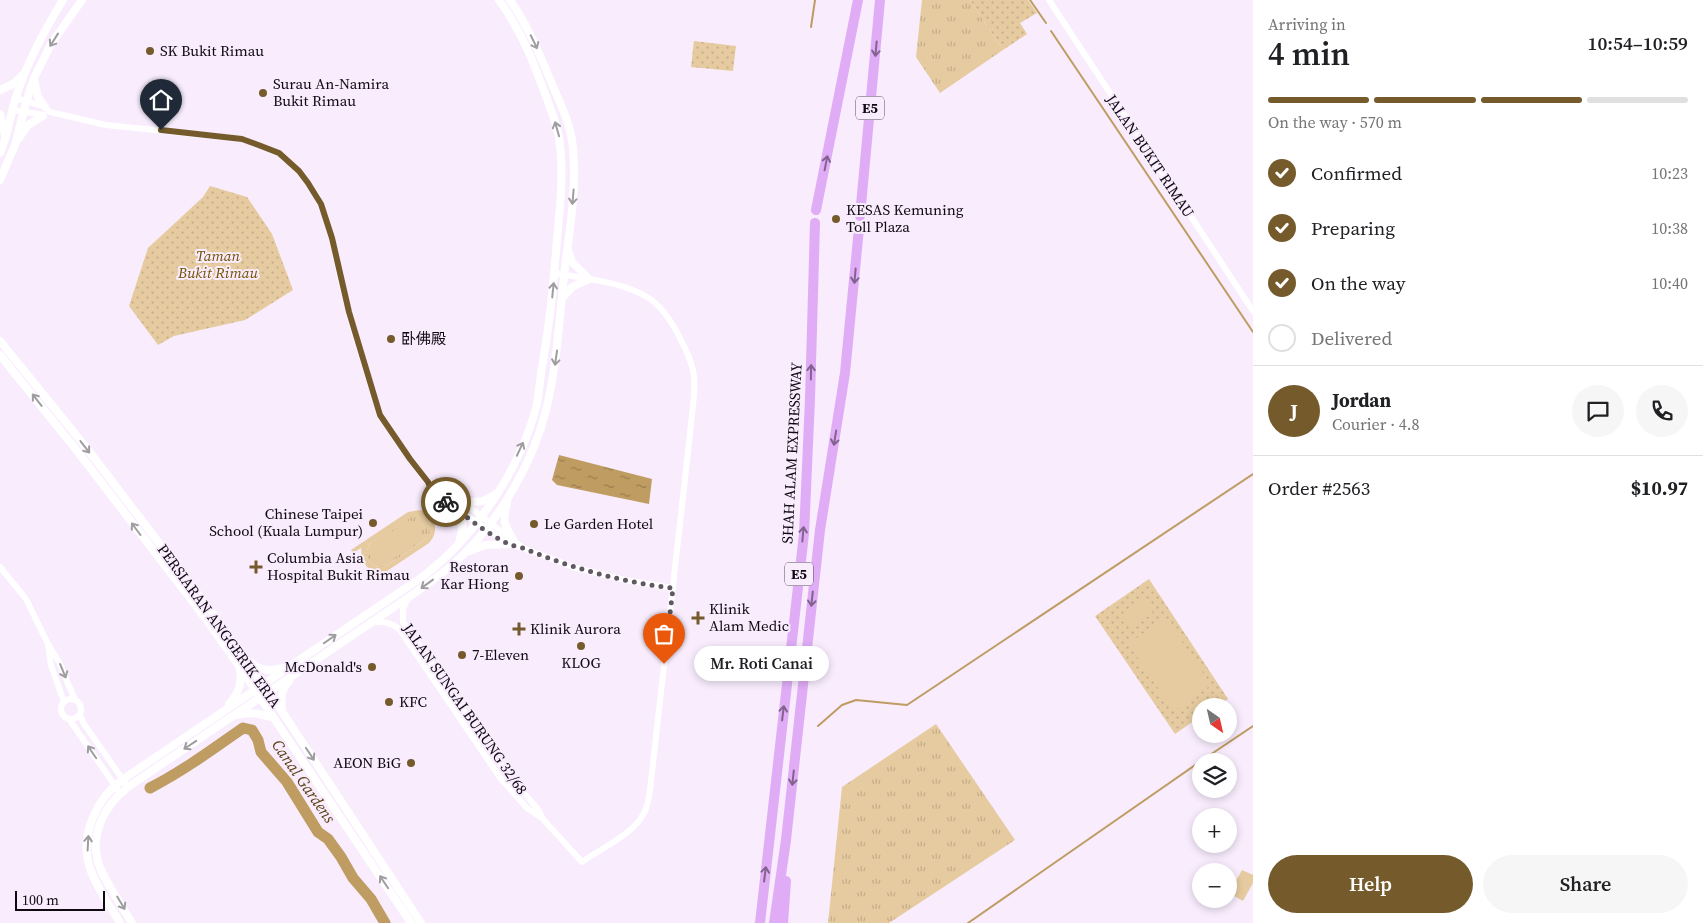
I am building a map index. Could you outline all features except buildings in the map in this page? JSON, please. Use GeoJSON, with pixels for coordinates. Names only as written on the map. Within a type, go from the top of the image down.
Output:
{"type":"FeatureCollection","features":[{"type":"Feature","properties":{"kind":"highway","name":"E5"},"geometry":{"type":"LineString","coordinates":[[816,210],[858,0]]}},
{"type":"Feature","properties":{"kind":"highway","name":"E5"},"geometry":{"type":"LineString","coordinates":[[860,216],[880,0]]}},
{"type":"Feature","properties":{"kind":"highway","name":"SHAH ALAM EXPRESSWAY"},"geometry":{"type":"LineString","coordinates":[[760,923],[804,534],[815,223]]}},
{"type":"Feature","properties":{"kind":"highway","name":"SHAH ALAM EXPRESSWAY"},"geometry":{"type":"LineString","coordinates":[[774,923],[786,840],[820,530],[845,373],[859,228]]}},
{"type":"Feature","properties":{"kind":"highway"},"geometry":{"type":"LineString","coordinates":[[783,923],[786,885],[786,840]]}},
{"type":"Feature","properties":{"kind":"highway"},"geometry":{"type":"LineString","coordinates":[[756,923],[762,895]]}},
{"type":"Feature","properties":{"kind":"main road"},"geometry":{"type":"LineString","coordinates":[[0,153],[6,140],[16,98],[25,73],[38,43],[63,0]]}},
{"type":"Feature","properties":{"kind":"main road"},"geometry":{"type":"LineString","coordinates":[[0,180],[15,144],[34,78],[51,44],[82,0]]}},
{"type":"Feature","properties":{"kind":"main road"},"geometry":{"type":"LineString","coordinates":[[120,923],[88,864],[87,843],[90,826],[95,811],[104,797],[122,780],[446,559],[459,545],[499,492],[525,438],[536,408],[549,328],[555,274],[562,171],[559,136],[544,89],[515,22],[499,0]]}},
{"type":"Feature","properties":{"kind":"main road"},"geometry":{"type":"LineString","coordinates":[[132,923],[97,860],[98,829],[104,813],[120,793],[430,583],[465,553],[488,526],[507,498],[532,450],[546,412],[554,374],[574,178],[573,148],[569,123],[522,16],[510,0]]}},
{"type":"Feature","properties":{"kind":"main road"},"geometry":{"type":"LineString","coordinates":[[0,90],[13,84],[25,73]]}},
{"type":"Feature","properties":{"kind":"main road"},"geometry":{"type":"LineString","coordinates":[[15,144],[28,125],[46,112],[38,97],[34,78]]}},
{"type":"Feature","properties":{"kind":"main road"},"geometry":{"type":"LineString","coordinates":[[0,114],[6,140]]}},
{"type":"Feature","properties":{"kind":"main road"},"geometry":{"type":"LineString","coordinates":[[562,298],[572,287],[589,280],[572,262],[568,248]]}},
{"type":"Feature","properties":{"kind":"main road","name":"PERSIARAN ANGGERIK ERIA"},"geometry":{"type":"LineString","coordinates":[[0,341],[85,446],[214,616],[283,713],[422,923]]}},
{"type":"Feature","properties":{"kind":"main road","name":"PERSIARAN ANGGERIK ERIA"},"geometry":{"type":"LineString","coordinates":[[0,355],[206,619],[275,718],[411,923]]}},
{"type":"Feature","properties":{"kind":"main road"},"geometry":{"type":"LineString","coordinates":[[464,503],[483,501],[499,492]]}},
{"type":"Feature","properties":{"kind":"main road"},"geometry":{"type":"LineString","coordinates":[[465,553],[485,545],[511,542],[504,521],[507,498]]}},
{"type":"Feature","properties":{"kind":"main road"},"geometry":{"type":"LineString","coordinates":[[456,509],[464,525],[459,545]]}},
{"type":"Feature","properties":{"kind":"main road"},"geometry":{"type":"LineString","coordinates":[[214,616],[232,634],[257,668],[271,670],[290,666]]}},
{"type":"Feature","properties":{"kind":"main road"},"geometry":{"type":"LineString","coordinates":[[283,713],[281,701],[283,688],[322,656]]}},
{"type":"Feature","properties":{"kind":"main road"},"geometry":{"type":"LineString","coordinates":[[225,710],[238,692],[241,682],[239,666]]}},
{"type":"Feature","properties":{"kind":"main road"},"geometry":{"type":"LineString","coordinates":[[230,717],[238,714],[253,713],[275,718]]}},
{"type":"Feature","properties":{"kind":"street","name":"JALAN BUKIT RIMAU"},"geometry":{"type":"LineString","coordinates":[[1049,0],[1253,310]]}},
{"type":"Feature","properties":{"kind":"street"},"geometry":{"type":"LineString","coordinates":[[16,98],[46,112]]}},
{"type":"Feature","properties":{"kind":"street"},"geometry":{"type":"LineString","coordinates":[[13,110],[46,112],[106,125],[242,139],[279,153],[299,171],[316,194],[325,215],[341,282],[380,415],[428,482],[432,491],[456,509],[479,519]]}},
{"type":"Feature","properties":{"kind":"street"},"geometry":{"type":"LineString","coordinates":[[428,482],[437,485],[464,503],[488,526],[523,548],[576,568],[625,580],[673,588],[690,434],[694,378],[689,357],[676,331],[660,308],[648,297],[605,282],[555,274]]}},
{"type":"Feature","properties":{"kind":"street"},"geometry":{"type":"LineString","coordinates":[[0,567],[26,599],[59,662],[75,700],[80,704],[80,715],[84,724],[128,788]]}},
{"type":"Feature","properties":{"kind":"street","name":"JALAN SUNGAI BURUNG 32/68"},"geometry":{"type":"LineString","coordinates":[[373,622],[387,622],[400,630],[501,779],[527,808],[542,818],[582,862],[635,825],[645,812],[648,803],[673,588]]}},
{"type":"Feature","properties":{"kind":"street","name":"JALAN SUNGAI BURUNG 32/68"},"geometry":{"type":"LineString","coordinates":[[409,598],[403,609],[403,622],[508,775],[537,808],[542,818]]}},
{"type":"Feature","properties":{"kind":"street"},"geometry":{"type":"LineString","coordinates":[[48,644],[48,655],[64,702],[61,709],[62,713],[69,719],[120,793]]}},
{"type":"Feature","properties":{"kind":"street"},"geometry":{"type":"LineString","coordinates":[[64,702],[75,700]]}},
{"type":"Feature","properties":{"kind":"street"},"geometry":{"type":"LineString","coordinates":[[69,719],[77,718],[80,715]]}},
{"type":"Feature","properties":{"kind":"street"},"geometry":{"type":"LineString","coordinates":[[466,715],[469,726],[468,731]]}},
{"type":"Feature","properties":{"kind":"green space"},"geometry":{"type":"Polygon","coordinates":[[[922,0],[970,0],[1003,50],[940,93],[916,57],[922,0]]]}},
{"type":"Feature","properties":{"kind":"green space"},"geometry":{"type":"Polygon","coordinates":[[[970,0],[1028,0],[1037,13],[1020,23],[1027,34],[1003,50],[970,0]]]}},
{"type":"Feature","properties":{"kind":"green space"},"geometry":{"type":"Polygon","coordinates":[[[694,41],[736,46],[733,71],[691,67],[694,41]]]}},
{"type":"Feature","properties":{"kind":"green space","name":"Taman Bukit Rimau"},"geometry":{"type":"Polygon","coordinates":[[[210,186],[247,197],[272,234],[293,290],[245,320],[174,336],[158,345],[129,306],[148,248],[203,197],[210,186]]]}},
{"type":"Feature","properties":{"kind":"green space"},"geometry":{"type":"Polygon","coordinates":[[[420,510],[433,519],[435,529],[429,543],[387,571],[382,572],[374,571],[367,567],[362,560],[361,548],[353,553],[351,550],[408,512],[420,510]],[[413,516],[369,544],[366,555],[369,561],[376,566],[385,567],[426,539],[429,535],[430,525],[423,516],[413,516]]]}},
{"type":"Feature","properties":{"kind":"green space"},"geometry":{"type":"Polygon","coordinates":[[[413,515],[423,516],[428,520],[430,535],[385,567],[379,567],[371,563],[366,555],[369,544],[413,515]]]}},
{"type":"Feature","properties":{"kind":"green space"},"geometry":{"type":"Polygon","coordinates":[[[410,520],[423,539],[385,564],[372,544],[410,520]]]}},
{"type":"Feature","properties":{"kind":"green space"},"geometry":{"type":"Polygon","coordinates":[[[1149,579],[1227,698],[1192,698],[1192,722],[1175,734],[1095,616],[1149,579]]]}},
{"type":"Feature","properties":{"kind":"green space"},"geometry":{"type":"Polygon","coordinates":[[[1144,600],[1153,613],[1130,629],[1121,615],[1144,600]]]}},
{"type":"Feature","properties":{"kind":"green space"},"geometry":{"type":"Polygon","coordinates":[[[1166,618],[1211,685],[1174,711],[1128,644],[1166,618]]]}},
{"type":"Feature","properties":{"kind":"green space"},"geometry":{"type":"Polygon","coordinates":[[[936,724],[1015,840],[889,923],[828,923],[842,787],[936,724]]]}},
{"type":"Feature","properties":{"kind":"green space"},"geometry":{"type":"Polygon","coordinates":[[[1242,870],[1253,875],[1253,883],[1243,901],[1237,898],[1237,879],[1242,870]]]}},
{"type":"Feature","properties":{"kind":"water"},"geometry":{"type":"Polygon","coordinates":[[[559,455],[652,479],[649,504],[557,485],[552,480],[559,455]]]}},
{"type":"Feature","properties":{"kind":"waterway"},"geometry":{"type":"LineString","coordinates":[[811,27],[815,0]]}},
{"type":"Feature","properties":{"kind":"waterway"},"geometry":{"type":"LineString","coordinates":[[1030,0],[1046,23]]}},
{"type":"Feature","properties":{"kind":"waterway"},"geometry":{"type":"LineString","coordinates":[[1051,31],[1253,332]]}},
{"type":"Feature","properties":{"kind":"waterway"},"geometry":{"type":"LineString","coordinates":[[818,726],[842,705],[856,700],[907,705],[1253,474]]}},
{"type":"Feature","properties":{"kind":"waterway"},"geometry":{"type":"LineString","coordinates":[[1213,753],[1253,726]]}},
{"type":"Feature","properties":{"kind":"waterway","name":"Canal Gardens"},"geometry":{"type":"LineString","coordinates":[[150,788],[186,767],[243,728],[252,730],[258,740],[261,752],[287,782],[318,832],[328,839],[353,878],[371,899],[385,923]]}},
{"type":"Feature","properties":{"kind":"waterway"},"geometry":{"type":"LineString","coordinates":[[968,923],[1192,767]]}},
{"type":"Feature","properties":{"kind":"way so far"},"geometry":{"type":"LineString","coordinates":[[446,502],[500,539],[516,547],[576,568],[625,580],[673,588],[664,664]]}},
{"type":"Feature","properties":{"kind":"place","name":"SK Bukit Rimau"},"geometry":{"type":"Point","coordinates":[150,51]}},
{"type":"Feature","properties":{"kind":"place","name":"Surau An-Namira Bukit Rimau"},"geometry":{"type":"Point","coordinates":[263,93]}},
{"type":"Feature","properties":{"kind":"place","name":"KESAS Kemuning Toll Plaza"},"geometry":{"type":"Point","coordinates":[836,219]}},
{"type":"Feature","properties":{"kind":"place","name":"卧佛殿"},"geometry":{"type":"Point","coordinates":[391,339]}},
{"type":"Feature","properties":{"kind":"place","name":"Chinese Taipei School (Kuala Lumpur)"},"geometry":{"type":"Point","coordinates":[373,523]}},
{"type":"Feature","properties":{"kind":"place","name":"Le Garden Hotel"},"geometry":{"type":"Point","coordinates":[534,524]}},
{"type":"Feature","properties":{"kind":"place","name":"Columbia Asia Hospital Bukit Rimau"},"geometry":{"type":"Point","coordinates":[256,567]}},
{"type":"Feature","properties":{"kind":"place","name":"Restoran Kar Hiong"},"geometry":{"type":"Point","coordinates":[519,576]}},
{"type":"Feature","properties":{"kind":"place","name":"Klinik Alam Medic"},"geometry":{"type":"Point","coordinates":[698,618]}},
{"type":"Feature","properties":{"kind":"place","name":"Klinik Aurora"},"geometry":{"type":"Point","coordinates":[519,629]}},
{"type":"Feature","properties":{"kind":"place","name":"KLOG"},"geometry":{"type":"Point","coordinates":[581,646]}},
{"type":"Feature","properties":{"kind":"place","name":"7-Eleven"},"geometry":{"type":"Point","coordinates":[462,655]}},
{"type":"Feature","properties":{"kind":"place","name":"Mr. Roti Canai"},"geometry":{"type":"Point","coordinates":[664,664]}},
{"type":"Feature","properties":{"kind":"place","name":"McDonald's"},"geometry":{"type":"Point","coordinates":[372,667]}},
{"type":"Feature","properties":{"kind":"place","name":"KFC"},"geometry":{"type":"Point","coordinates":[389,702]}},
{"type":"Feature","properties":{"kind":"place","name":"AEON BiG"},"geometry":{"type":"Point","coordinates":[411,763]}},
{"type":"Feature","properties":{"kind":"route"},"geometry":{"type":"LineString","coordinates":[[161,130],[242,139],[279,153],[299,171],[316,194],[325,215],[349,312],[380,415],[421,475],[428,482],[432,491],[446,502]]}}]}
